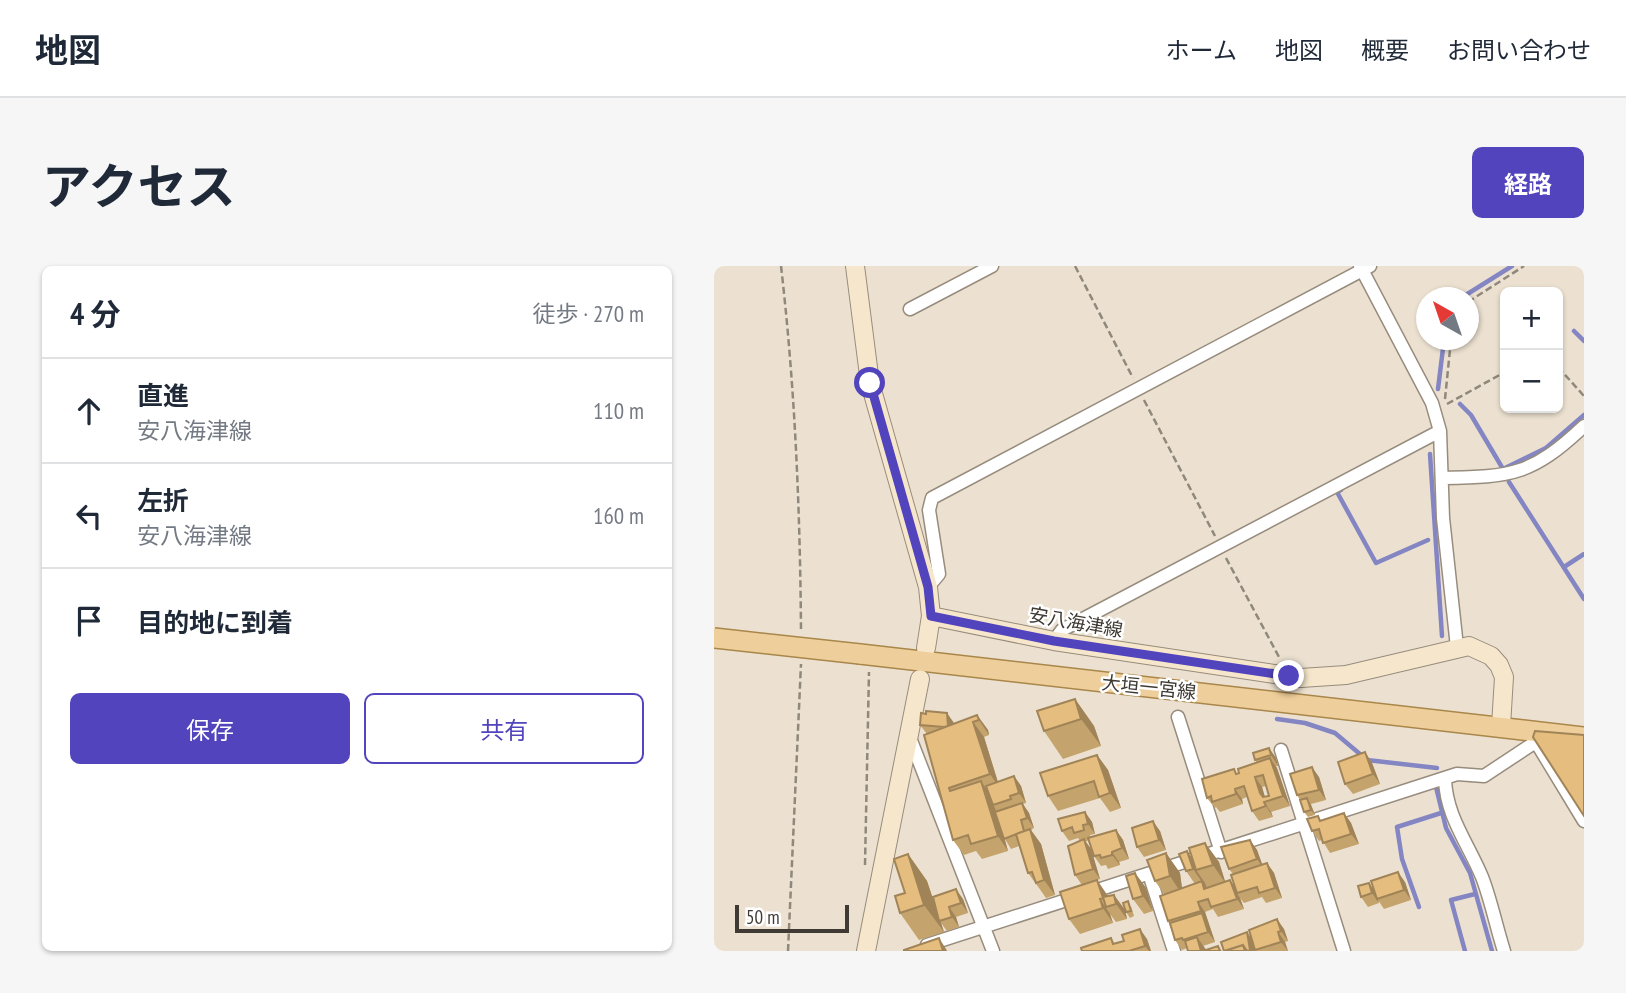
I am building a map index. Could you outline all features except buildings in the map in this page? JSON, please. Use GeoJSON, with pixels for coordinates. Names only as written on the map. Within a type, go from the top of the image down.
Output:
{"type":"FeatureCollection","features":[{"type":"Feature","properties":{"kind":"main road"},"geometry":{"type":"LineString","coordinates":[[855,266],[870,383],[928,587],[931,616],[926,648]]}},
{"type":"Feature","properties":{"kind":"main road","name":"安八海津線"},"geometry":{"type":"LineString","coordinates":[[931,616],[1054,641],[1289,676],[1346,675],[1457,647]]}},
{"type":"Feature","properties":{"kind":"main road","name":"大垣一宮線"},"geometry":{"type":"LineString","coordinates":[[714,638],[865,662],[1501,726],[1533,736],[1584,737]]}},
{"type":"Feature","properties":{"kind":"main road"},"geometry":{"type":"LineString","coordinates":[[1457,647],[1481,649],[1499,665],[1504,677],[1501,726]]}},
{"type":"Feature","properties":{"kind":"main road"},"geometry":{"type":"LineString","coordinates":[[866,951],[920,679]]}},
{"type":"Feature","properties":{"kind":"street"},"geometry":{"type":"LineString","coordinates":[[910,309],[992,266]]}},
{"type":"Feature","properties":{"kind":"street"},"geometry":{"type":"LineString","coordinates":[[928,587],[939,573],[929,510],[932,498],[1364,267],[1432,402],[1440,432],[1443,518],[1457,647]]}},
{"type":"Feature","properties":{"kind":"street"},"geometry":{"type":"LineString","coordinates":[[1443,478],[1512,475],[1556,450],[1584,426]]}},
{"type":"Feature","properties":{"kind":"street"},"geometry":{"type":"LineString","coordinates":[[1054,641],[1062,630],[1440,432]]}},
{"type":"Feature","properties":{"kind":"street"},"geometry":{"type":"LineString","coordinates":[[1178,717],[1221,852]]}},
{"type":"Feature","properties":{"kind":"street"},"geometry":{"type":"LineString","coordinates":[[912,949],[1221,852],[1457,774],[1484,776],[1533,736],[1584,821]]}},
{"type":"Feature","properties":{"kind":"street"},"geometry":{"type":"LineString","coordinates":[[910,738],[993,951]]}},
{"type":"Feature","properties":{"kind":"street"},"geometry":{"type":"LineString","coordinates":[[1280,750],[1344,951]]}},
{"type":"Feature","properties":{"kind":"street"},"geometry":{"type":"LineString","coordinates":[[1445,779],[1446,797],[1452,816],[1482,878],[1504,951]]}},
{"type":"Feature","properties":{"kind":"street"},"geometry":{"type":"LineString","coordinates":[[1149,874],[1174,951]]}},
{"type":"Feature","properties":{"kind":"path"},"geometry":{"type":"LineString","coordinates":[[781,266],[789,337],[800,508],[801,632]]}},
{"type":"Feature","properties":{"kind":"path"},"geometry":{"type":"LineString","coordinates":[[1075,266],[1289,676]]}},
{"type":"Feature","properties":{"kind":"path"},"geometry":{"type":"LineString","coordinates":[[1479,295],[1524,266]]}},
{"type":"Feature","properties":{"kind":"path"},"geometry":{"type":"LineString","coordinates":[[1450,350],[1444,406],[1500,375]]}},
{"type":"Feature","properties":{"kind":"path"},"geometry":{"type":"LineString","coordinates":[[1563,373],[1584,396]]}},
{"type":"Feature","properties":{"kind":"path"},"geometry":{"type":"LineString","coordinates":[[788,951],[801,660]]}},
{"type":"Feature","properties":{"kind":"path"},"geometry":{"type":"LineString","coordinates":[[865,662],[865,864]]}},
{"type":"Feature","properties":{"kind":"waterway"},"geometry":{"type":"LineString","coordinates":[[1479,287],[1512,266]]}},
{"type":"Feature","properties":{"kind":"waterway"},"geometry":{"type":"LineString","coordinates":[[1574,331],[1584,341]]}},
{"type":"Feature","properties":{"kind":"waterway"},"geometry":{"type":"LineString","coordinates":[[1438,389],[1443,350]]}},
{"type":"Feature","properties":{"kind":"waterway"},"geometry":{"type":"LineString","coordinates":[[1460,404],[1471,415],[1503,469],[1546,448],[1584,415]]}},
{"type":"Feature","properties":{"kind":"waterway"},"geometry":{"type":"LineString","coordinates":[[1430,454],[1442,636]]}},
{"type":"Feature","properties":{"kind":"waterway"},"geometry":{"type":"LineString","coordinates":[[1509,482],[1584,599]]}},
{"type":"Feature","properties":{"kind":"waterway"},"geometry":{"type":"LineString","coordinates":[[1341,490],[1337,492],[1376,563],[1428,540]]}},
{"type":"Feature","properties":{"kind":"waterway"},"geometry":{"type":"LineString","coordinates":[[1564,567],[1584,554]]}},
{"type":"Feature","properties":{"kind":"waterway"},"geometry":{"type":"LineString","coordinates":[[1277,719],[1305,723],[1335,733],[1367,760],[1437,768]]}},
{"type":"Feature","properties":{"kind":"waterway"},"geometry":{"type":"LineString","coordinates":[[1436,787],[1446,828],[1470,873],[1492,951]]}},
{"type":"Feature","properties":{"kind":"waterway"},"geometry":{"type":"LineString","coordinates":[[1419,907],[1402,859],[1397,827],[1441,813]]}},
{"type":"Feature","properties":{"kind":"waterway"},"geometry":{"type":"LineString","coordinates":[[1465,951],[1451,900],[1475,894]]}},
{"type":"Feature","properties":{"kind":"route"},"geometry":{"type":"LineString","coordinates":[[870,383],[928,587],[931,616],[1054,641],[1289,676]]}}]}
